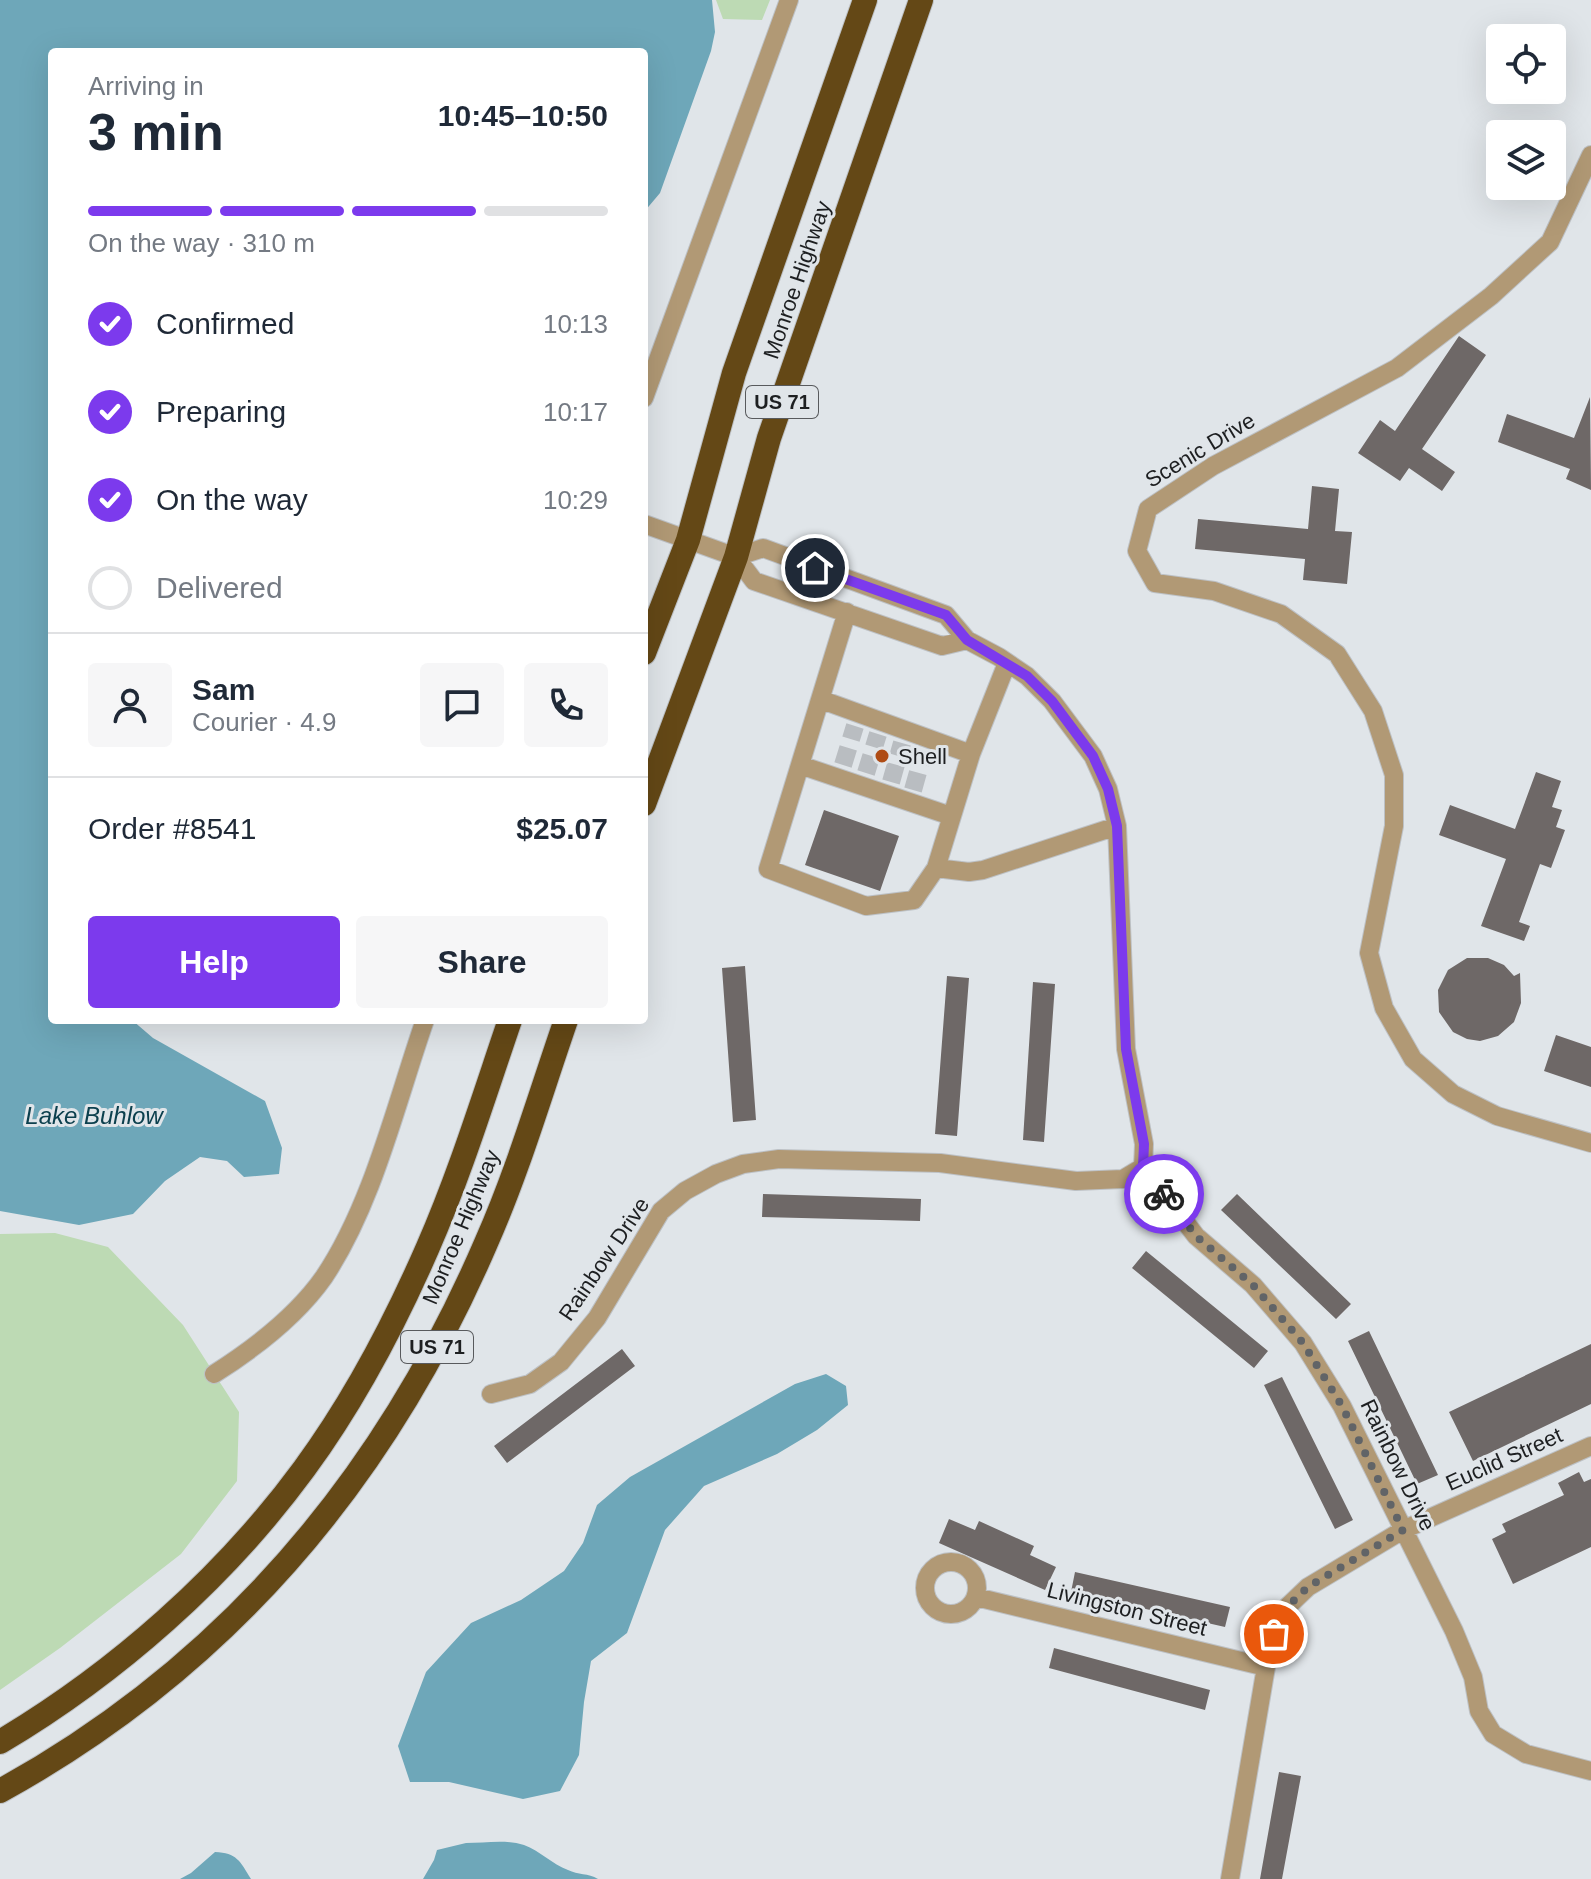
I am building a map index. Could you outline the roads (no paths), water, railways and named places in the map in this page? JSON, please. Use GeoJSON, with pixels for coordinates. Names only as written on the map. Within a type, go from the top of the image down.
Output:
{"type":"FeatureCollection","features":[{"type":"Feature","properties":{"kind":"highway","name":"Monroe Highway"},"geometry":{"type":"LineString","coordinates":[[648,643],[688,540],[734,373],[865,0]]}},
{"type":"Feature","properties":{"kind":"highway","name":"Monroe Highway"},"geometry":{"type":"LineString","coordinates":[[648,793],[736,557],[769,438],[921,0]]}},
{"type":"Feature","properties":{"kind":"highway","name":"Monroe Highway"},"geometry":{"type":"LineString","coordinates":[[0,1742],[96,1678],[191,1596],[255,1528],[304,1469],[366,1372],[429,1245],[509,1024]]}},
{"type":"Feature","properties":{"kind":"highway","name":"Monroe Highway"},"geometry":{"type":"LineString","coordinates":[[0,1791],[48,1764],[111,1722],[225,1627],[269,1582],[337,1503],[370,1459],[434,1353],[487,1242],[513,1177],[565,1024]]}},
{"type":"Feature","properties":{"kind":"street"},"geometry":{"type":"LineString","coordinates":[[648,387],[789,0]]}},
{"type":"Feature","properties":{"kind":"street","name":"Scenic Drive"},"geometry":{"type":"LineString","coordinates":[[1591,155],[1550,242],[1491,296],[1397,368],[1213,466],[1148,509],[1137,551],[1155,583],[1214,591],[1281,614],[1337,654],[1373,711],[1394,775],[1394,826],[1369,953],[1384,1008],[1413,1059],[1453,1094],[1497,1116],[1591,1143]]}},
{"type":"Feature","properties":{"kind":"street"},"geometry":{"type":"LineString","coordinates":[[648,525],[736,557],[754,581],[942,646],[967,640]]}},
{"type":"Feature","properties":{"kind":"street"},"geometry":{"type":"LineString","coordinates":[[736,557],[763,548],[946,615],[967,640],[1027,676],[1075,730],[1093,756],[1108,789],[1117,826],[1126,1049],[1144,1144],[1143,1167]]}},
{"type":"Feature","properties":{"kind":"street"},"geometry":{"type":"LineString","coordinates":[[847,612],[768,869],[866,906],[914,900],[936,868],[971,754],[1007,663]]}},
{"type":"Feature","properties":{"kind":"street"},"geometry":{"type":"LineString","coordinates":[[822,700],[857,720],[927,745],[971,754]]}},
{"type":"Feature","properties":{"kind":"street"},"geometry":{"type":"LineString","coordinates":[[800,765],[841,771],[911,796],[951,816]]}},
{"type":"Feature","properties":{"kind":"street"},"geometry":{"type":"LineString","coordinates":[[936,868],[969,872],[983,870],[1117,826]]}},
{"type":"Feature","properties":{"kind":"street"},"geometry":{"type":"LineString","coordinates":[[214,1374],[273,1332],[322,1279],[342,1248],[364,1199],[424,1024]]}},
{"type":"Feature","properties":{"kind":"street","name":"Rainbow Drive"},"geometry":{"type":"LineString","coordinates":[[491,1394],[530,1384],[561,1362],[597,1318],[661,1211],[685,1191],[743,1164],[779,1159],[940,1163],[1076,1181],[1123,1179],[1143,1167],[1196,1236],[1253,1285],[1303,1343],[1342,1406],[1454,1631],[1473,1677],[1479,1711],[1493,1734],[1526,1754],[1591,1771]]}},
{"type":"Feature","properties":{"kind":"street","name":"Euclid Street"},"geometry":{"type":"LineString","coordinates":[[1230,1879],[1266,1667],[1274,1634],[1287,1607],[1308,1587],[1403,1530],[1591,1446]]}},
{"type":"Feature","properties":{"kind":"street","name":"Livingston Street"},"geometry":{"type":"LineString","coordinates":[[976,1597],[1266,1667]]}},
{"type":"Feature","properties":{"kind":"water","name":"Lake Buhlow"},"geometry":{"type":"Polygon","coordinates":[[[0,0],[712,0],[715,32],[711,51],[660,193],[648,207],[648,48],[48,48],[48,1024],[137,1024],[153,1038],[265,1101],[282,1148],[279,1174],[244,1177],[227,1161],[200,1157],[165,1181],[133,1214],[79,1225],[0,1211],[0,0]]]}},
{"type":"Feature","properties":{"kind":"water"},"geometry":{"type":"Polygon","coordinates":[[[826,1374],[846,1386],[848,1405],[817,1430],[777,1454],[704,1486],[665,1530],[627,1633],[591,1661],[579,1755],[560,1791],[523,1799],[449,1782],[410,1782],[398,1746],[426,1672],[471,1623],[521,1600],[564,1571],[583,1543],[597,1505],[630,1477],[795,1384],[826,1374]]]}},
{"type":"Feature","properties":{"kind":"water"},"geometry":{"type":"Polygon","coordinates":[[[466,1843],[517,1843],[572,1872],[598,1879],[423,1879],[437,1850],[466,1843]]]}},
{"type":"Feature","properties":{"kind":"water"},"geometry":{"type":"Polygon","coordinates":[[[215,1852],[237,1859],[251,1879],[180,1879],[215,1852]]]}},
{"type":"Feature","properties":{"kind":"tunnel"},"geometry":{"type":"LineString","coordinates":[[843,765],[855,726]]}},
{"type":"Feature","properties":{"kind":"tunnel"},"geometry":{"type":"LineString","coordinates":[[866,773],[878,734]]}},
{"type":"Feature","properties":{"kind":"tunnel"},"geometry":{"type":"LineString","coordinates":[[891,782],[902,743]]}},
{"type":"Feature","properties":{"kind":"tunnel"},"geometry":{"type":"LineString","coordinates":[[913,790],[924,751]]}},
{"type":"Feature","properties":{"kind":"place","name":"Shell"},"geometry":{"type":"Point","coordinates":[882,756]}}]}
